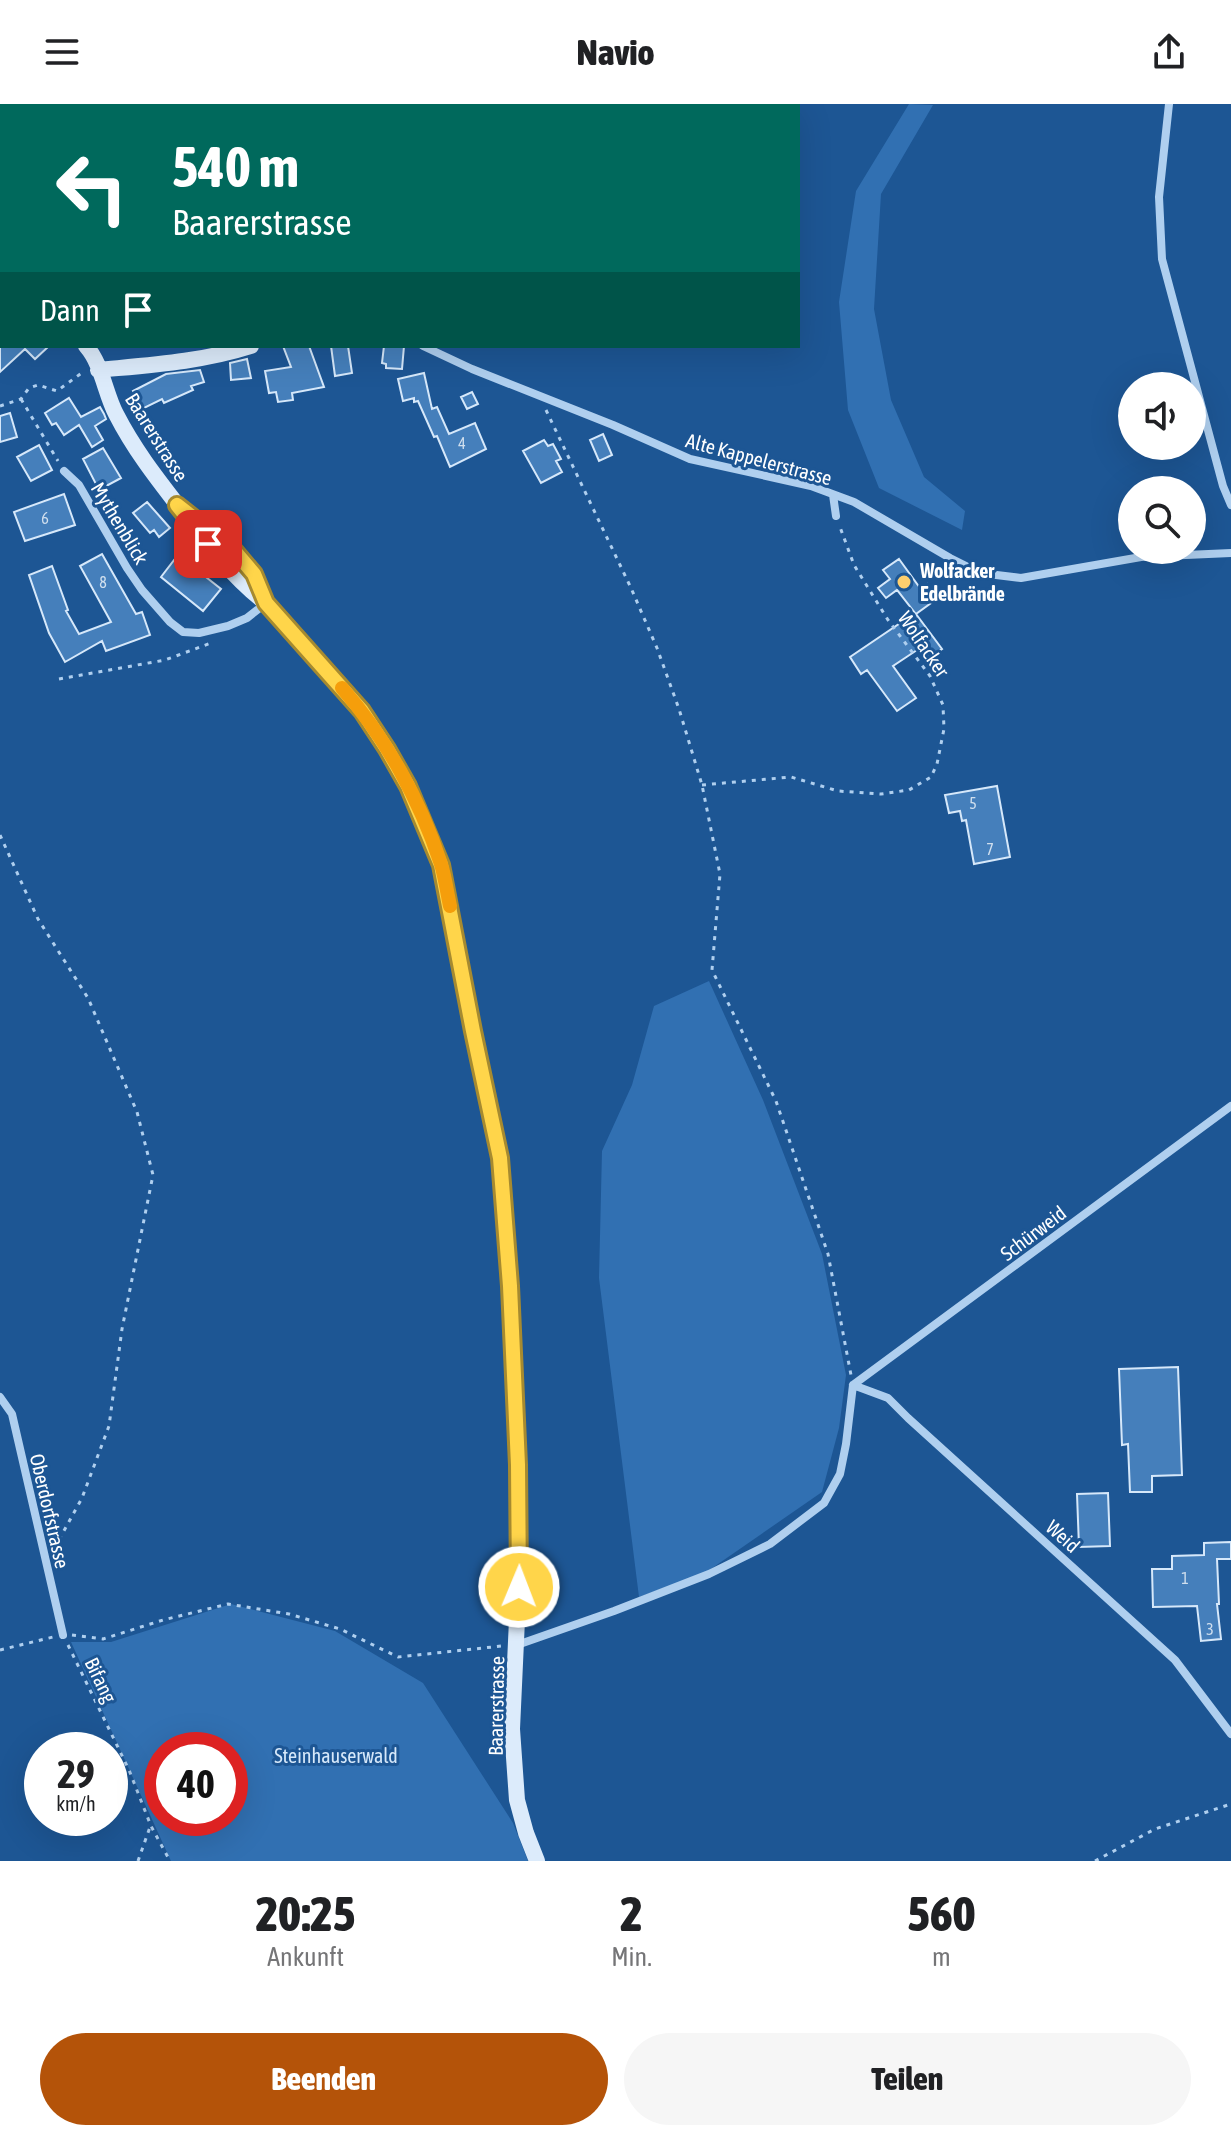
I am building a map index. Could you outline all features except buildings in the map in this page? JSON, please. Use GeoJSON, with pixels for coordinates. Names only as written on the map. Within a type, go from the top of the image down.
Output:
{"type":"FeatureCollection","features":[{"type":"Feature","properties":{"kind":"street"},"geometry":{"type":"LineString","coordinates":[[1169,104],[1159,197],[1162,259],[1223,486],[1231,505]]}},
{"type":"Feature","properties":{"kind":"street","name":"Baarerstrasse"},"geometry":{"type":"LineString","coordinates":[[87,348],[117,415],[150,472],[177,505],[232,548],[254,574],[266,603],[362,711],[408,786],[441,865],[500,1158],[508,1248],[520,1554],[512,1729],[517,1800],[537,1861]]}},
{"type":"Feature","properties":{"kind":"street"},"geometry":{"type":"LineString","coordinates":[[98,370],[182,362],[244,348]]}},
{"type":"Feature","properties":{"kind":"street","name":"Alte Kappelerstrasse"},"geometry":{"type":"LineString","coordinates":[[427,348],[690,459],[811,486],[854,502],[980,573],[1021,578],[1141,557],[1231,553]]}},
{"type":"Feature","properties":{"kind":"street","name":"Mythenblick"},"geometry":{"type":"LineString","coordinates":[[64,471],[79,485],[142,590],[183,632],[199,633],[228,626],[247,618],[266,603]]}},
{"type":"Feature","properties":{"kind":"street"},"geometry":{"type":"LineString","coordinates":[[833,495],[836,516]]}},
{"type":"Feature","properties":{"kind":"street","name":"Schürweid"},"geometry":{"type":"LineString","coordinates":[[853,1385],[1231,1106]]}},
{"type":"Feature","properties":{"kind":"street"},"geometry":{"type":"LineString","coordinates":[[517,1645],[709,1574],[770,1544],[824,1503],[840,1474],[853,1385]]}},
{"type":"Feature","properties":{"kind":"street","name":"Weid"},"geometry":{"type":"LineString","coordinates":[[853,1385],[888,1398],[1175,1660],[1231,1734]]}},
{"type":"Feature","properties":{"kind":"street","name":"Oberdorfstrasse"},"geometry":{"type":"LineString","coordinates":[[0,1397],[12,1414],[63,1635]]}},
{"type":"Feature","properties":{"kind":"path"},"geometry":{"type":"LineString","coordinates":[[0,406],[21,399],[29,388],[38,385],[57,391],[86,370],[98,370]]}},
{"type":"Feature","properties":{"kind":"path"},"geometry":{"type":"LineString","coordinates":[[539,396],[631,588],[679,709],[702,785],[720,874],[712,970],[776,1101],[828,1254],[853,1385]]}},
{"type":"Feature","properties":{"kind":"path"},"geometry":{"type":"LineString","coordinates":[[21,399],[64,471]]}},
{"type":"Feature","properties":{"kind":"path","name":"Wolfacker"},"geometry":{"type":"LineString","coordinates":[[702,785],[791,777],[838,791],[881,794],[909,790],[931,777],[944,729],[943,705],[930,676],[888,620],[854,565],[836,516]]}},
{"type":"Feature","properties":{"kind":"path"},"geometry":{"type":"LineString","coordinates":[[59,679],[165,660],[223,639],[228,626]]}},
{"type":"Feature","properties":{"kind":"path"},"geometry":{"type":"LineString","coordinates":[[0,835],[38,919],[88,998],[137,1112],[153,1175],[122,1329],[109,1426],[82,1498],[46,1564]]}},
{"type":"Feature","properties":{"kind":"path"},"geometry":{"type":"LineString","coordinates":[[0,1650],[63,1635],[103,1639],[228,1604],[289,1614],[340,1629],[398,1657],[517,1645]]}},
{"type":"Feature","properties":{"kind":"path","name":"Bifang"},"geometry":{"type":"LineString","coordinates":[[63,1635],[129,1770],[144,1808]]}},
{"type":"Feature","properties":{"kind":"path"},"geometry":{"type":"LineString","coordinates":[[1095,1861],[1155,1829],[1231,1804]]}},
{"type":"Feature","properties":{"kind":"path"},"geometry":{"type":"LineString","coordinates":[[138,1861],[147,1836]]}},
{"type":"Feature","properties":{"kind":"path","name":"Bifang"},"geometry":{"type":"LineString","coordinates":[[156,1836],[170,1861]]}},
{"type":"Feature","properties":{"kind":"green space"},"geometry":{"type":"Polygon","coordinates":[[[909,104],[933,105],[881,194],[874,309],[891,400],[924,477],[965,511],[962,530],[879,488],[848,410],[839,302],[856,191],[909,104]]]}},
{"type":"Feature","properties":{"kind":"green space"},"geometry":{"type":"Polygon","coordinates":[[[709,981],[763,1100],[822,1254],[846,1375],[839,1428],[822,1492],[705,1573],[639,1597],[599,1278],[602,1151],[632,1085],[654,1006],[709,981]]]}},
{"type":"Feature","properties":{"kind":"green space","name":"Steinhauserwald"},"geometry":{"type":"Polygon","coordinates":[[[231,1604],[335,1631],[423,1683],[513,1823],[528,1861],[171,1861],[160,1836],[248,1836],[248,1732],[144,1732],[144,1802],[128,1767],[128,1732],[112,1732],[71,1642],[111,1642],[231,1604]]]}},
{"type":"Feature","properties":{"kind":"slow traffic"},"geometry":{"type":"LineString","coordinates":[[342,688],[362,711],[408,786],[441,865],[450,906]]}},
{"type":"Feature","properties":{"kind":"place","name":"Wolfacker Edelbrände"},"geometry":{"type":"Point","coordinates":[904,582]}},
{"type":"Feature","properties":{"kind":"route"},"geometry":{"type":"LineString","coordinates":[[208,544],[177,505],[232,548],[254,574],[266,603],[362,711],[408,786],[441,865],[500,1158],[510,1286],[518,1465],[519,1587]]}}]}
